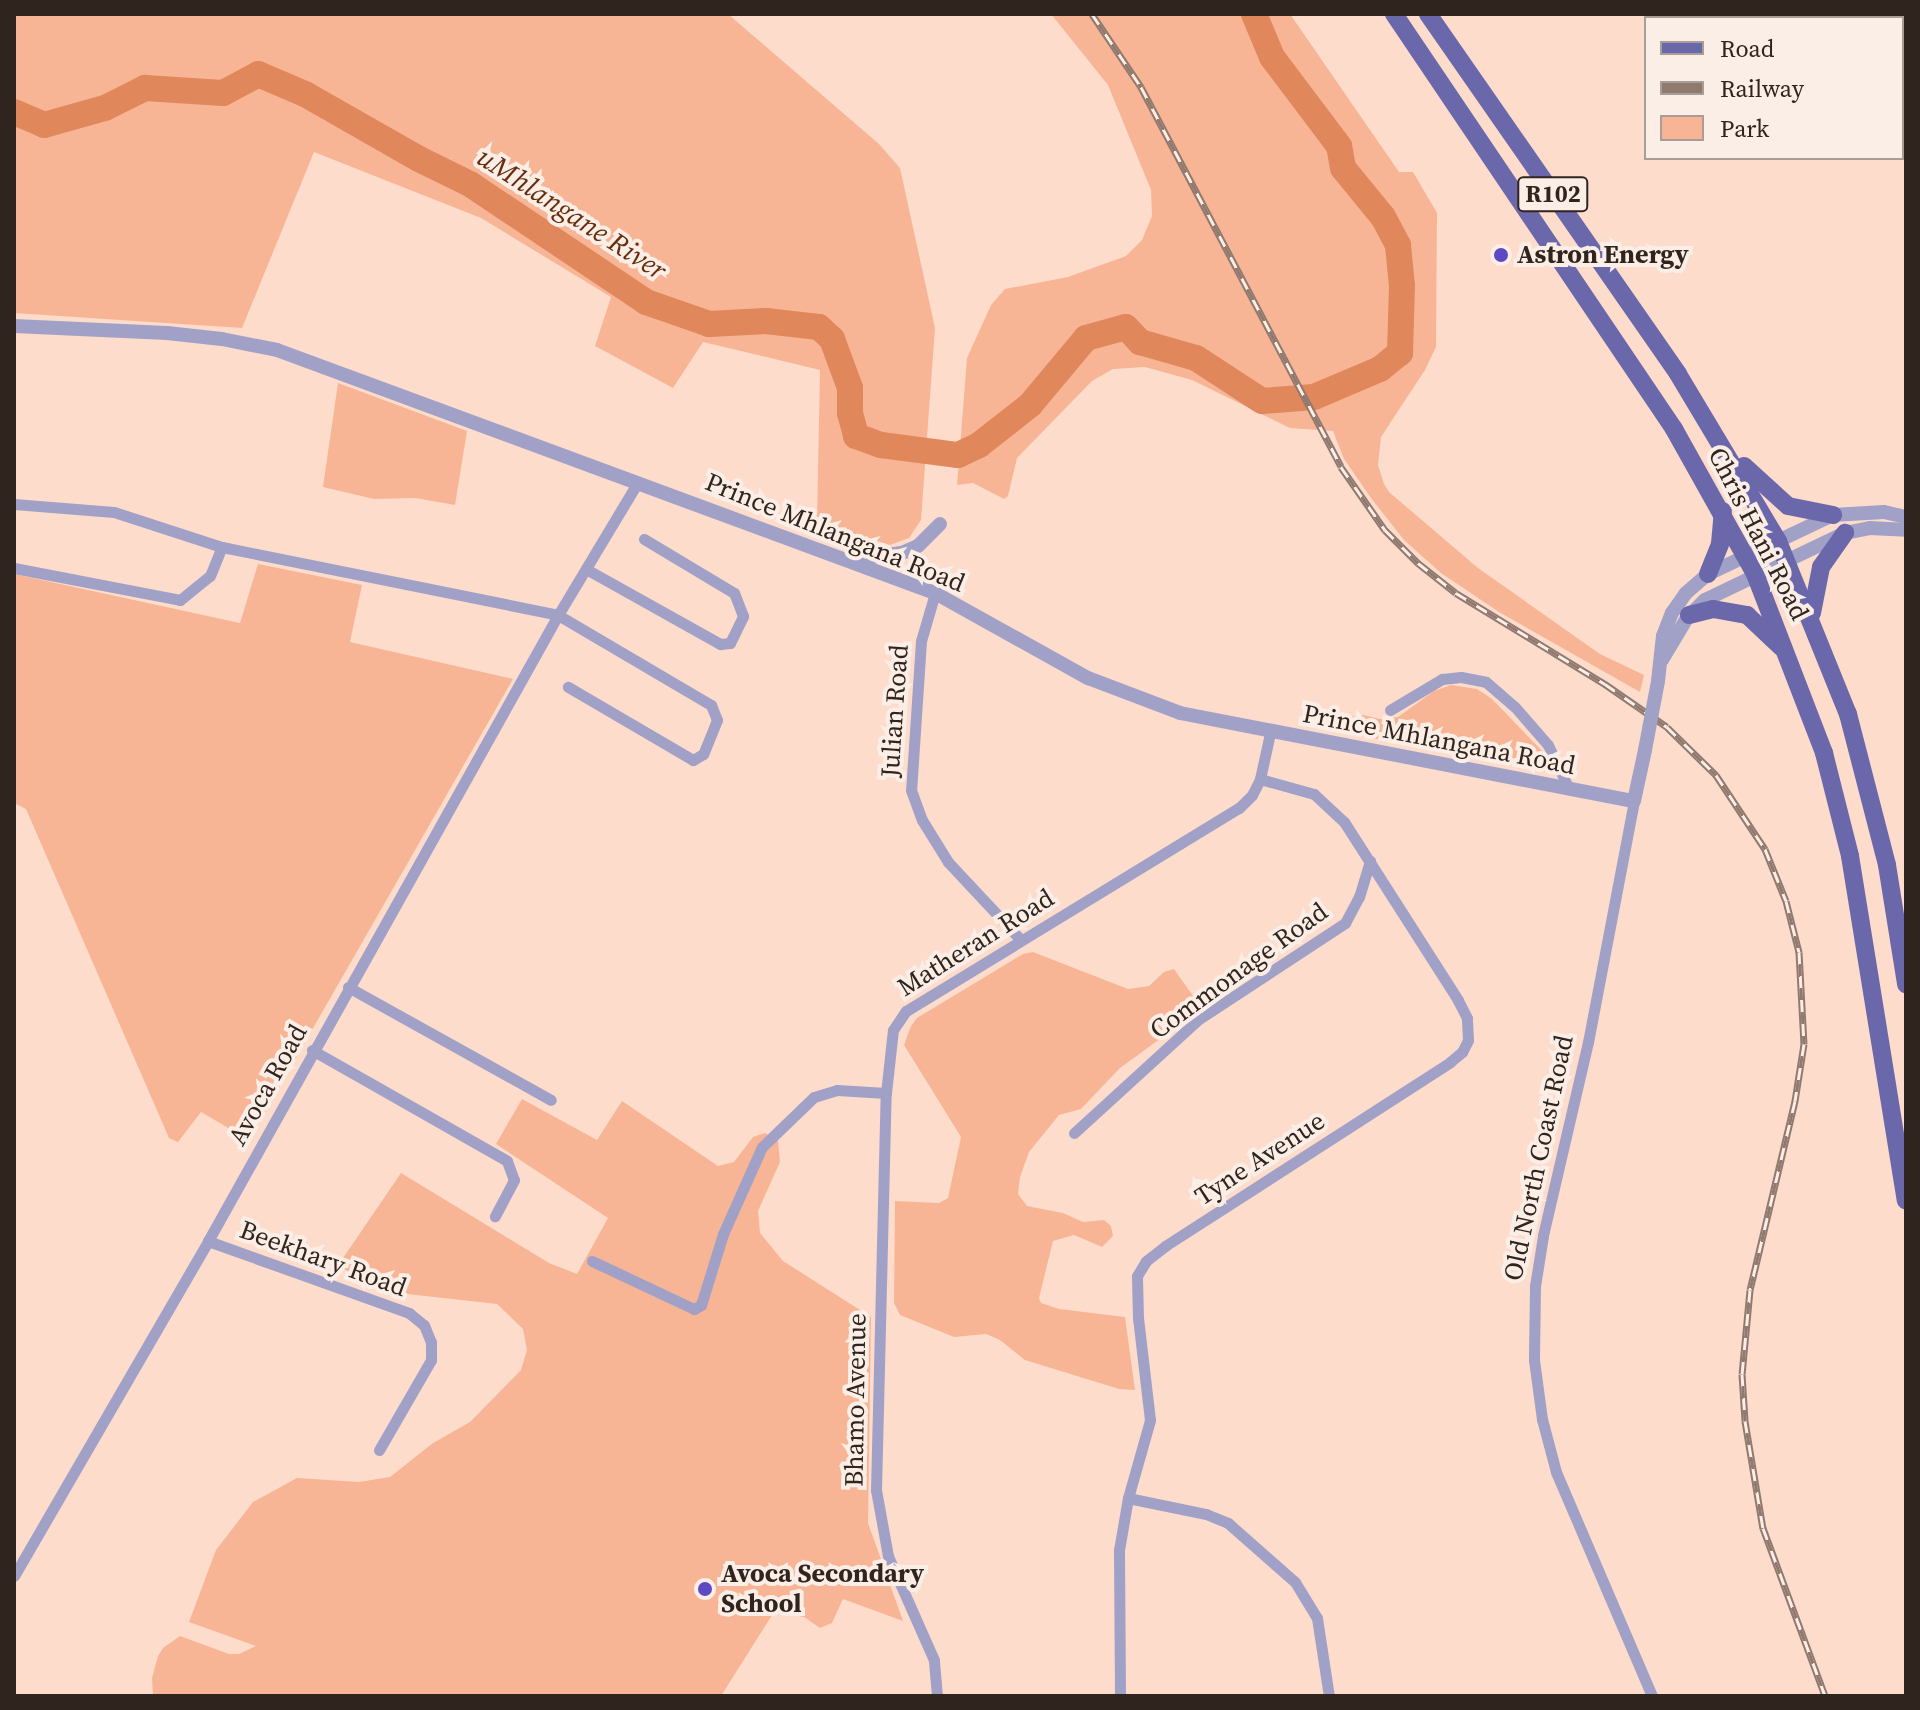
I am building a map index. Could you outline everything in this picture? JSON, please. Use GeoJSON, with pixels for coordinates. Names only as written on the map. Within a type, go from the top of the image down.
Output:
{"type":"FeatureCollection","features":[{"type":"Feature","properties":{"kind":"main road","name":"Chris Hani Road"},"geometry":{"type":"LineString","coordinates":[[1394,14],[1646,386],[1723,511],[1755,574],[1824,753],[1850,856],[1906,1200]]}},
{"type":"Feature","properties":{"kind":"main road","name":"Chris Hani Road"},"geometry":{"type":"LineString","coordinates":[[1428,14],[1678,374],[1782,550],[1848,714],[1887,865],[1906,984]]}},
{"type":"Feature","properties":{"kind":"main road"},"geometry":{"type":"LineString","coordinates":[[1720,441],[1774,497],[1802,511],[1833,515]]}},
{"type":"Feature","properties":{"kind":"main road"},"geometry":{"type":"LineString","coordinates":[[1708,574],[1719,546],[1723,511]]}},
{"type":"Feature","properties":{"kind":"main road"},"geometry":{"type":"LineString","coordinates":[[1811,618],[1821,567],[1845,533]]}},
{"type":"Feature","properties":{"kind":"main road"},"geometry":{"type":"LineString","coordinates":[[1689,615],[1713,609],[1747,615],[1773,637],[1790,659]]}},
{"type":"Feature","properties":{"kind":"street","name":"Prince Mhlangana Road"},"geometry":{"type":"LineString","coordinates":[[14,326],[167,333],[222,339],[277,350],[850,559],[935,593],[1088,678],[1180,713],[1270,733],[1634,801]]}},
{"type":"Feature","properties":{"kind":"street","name":"Avoca Road"},"geometry":{"type":"LineString","coordinates":[[14,1576],[208,1241],[312,1050],[558,615],[638,482]]}},
{"type":"Feature","properties":{"kind":"street"},"geometry":{"type":"LineString","coordinates":[[14,504],[114,512],[222,547],[558,615],[711,705],[717,720],[703,754],[693,760],[568,687]]}},
{"type":"Feature","properties":{"kind":"street"},"geometry":{"type":"LineString","coordinates":[[1782,550],[1833,515],[1884,512],[1906,517]]}},
{"type":"Feature","properties":{"kind":"street"},"geometry":{"type":"LineString","coordinates":[[850,559],[902,553],[918,546],[940,524]]}},
{"type":"Feature","properties":{"kind":"street"},"geometry":{"type":"LineString","coordinates":[[1782,550],[1870,528],[1906,530]]}},
{"type":"Feature","properties":{"kind":"street"},"geometry":{"type":"LineString","coordinates":[[586,569],[720,644],[730,643],[743,616],[734,593],[644,539]]}},
{"type":"Feature","properties":{"kind":"street"},"geometry":{"type":"LineString","coordinates":[[14,568],[180,600],[210,576],[222,547]]}},
{"type":"Feature","properties":{"kind":"street","name":"Old North Coast Road"},"geometry":{"type":"LineString","coordinates":[[1652,1696],[1556,1472],[1542,1419],[1534,1360],[1535,1286],[1543,1236],[1588,1042],[1658,681],[1663,636],[1672,613],[1686,593],[1708,574],[1746,556],[1782,550]]}},
{"type":"Feature","properties":{"kind":"street","name":"Old North Coast Road"},"geometry":{"type":"LineString","coordinates":[[1661,663],[1689,615],[1705,600],[1755,574],[1782,550]]}},
{"type":"Feature","properties":{"kind":"street","name":"Julian Road"},"geometry":{"type":"LineString","coordinates":[[935,593],[921,641],[911,790],[922,820],[948,862],[1020,939]]}},
{"type":"Feature","properties":{"kind":"street"},"geometry":{"type":"LineString","coordinates":[[1390,710],[1442,679],[1461,677],[1486,682],[1515,707],[1548,745],[1569,789]]}},
{"type":"Feature","properties":{"kind":"street","name":"Matheran Road"},"geometry":{"type":"LineString","coordinates":[[886,1093],[890,1042],[893,1030],[906,1011],[1239,808],[1252,795],[1260,779],[1270,733]]}},
{"type":"Feature","properties":{"kind":"street","name":"Tyne Avenue"},"geometry":{"type":"LineString","coordinates":[[1120,1696],[1119,1550],[1128,1498],[1150,1420],[1136,1292],[1137,1276],[1146,1261],[1450,1062],[1462,1052],[1468,1040],[1467,1018],[1458,1000],[1370,861],[1328,804],[1295,787],[1260,779]]}},
{"type":"Feature","properties":{"kind":"street","name":"Commonage Road"},"geometry":{"type":"LineString","coordinates":[[1074,1133],[1199,1019],[1345,923],[1365,883],[1370,861]]}},
{"type":"Feature","properties":{"kind":"street"},"geometry":{"type":"LineString","coordinates":[[348,987],[551,1100]]}},
{"type":"Feature","properties":{"kind":"street"},"geometry":{"type":"LineString","coordinates":[[312,1050],[507,1161],[514,1180],[495,1216]]}},
{"type":"Feature","properties":{"kind":"street"},"geometry":{"type":"LineString","coordinates":[[592,1261],[694,1309],[701,1305],[723,1234],[762,1147],[814,1097],[837,1090],[886,1093]]}},
{"type":"Feature","properties":{"kind":"street","name":"Bhamo Avenue"},"geometry":{"type":"LineString","coordinates":[[886,1093],[876,1490],[888,1556],[934,1660],[937,1696]]}},
{"type":"Feature","properties":{"kind":"street","name":"Beekhary Road"},"geometry":{"type":"LineString","coordinates":[[208,1241],[409,1313],[424,1325],[431,1342],[431,1360],[379,1450]]}},
{"type":"Feature","properties":{"kind":"street"},"geometry":{"type":"LineString","coordinates":[[1128,1498],[1206,1514],[1228,1523],[1295,1582],[1317,1618],[1329,1696]]}},
{"type":"Feature","properties":{"kind":"green space"},"geometry":{"type":"Polygon","coordinates":[[[14,14],[728,14],[879,144],[900,168],[935,328],[921,520],[909,538],[890,545],[817,522],[820,370],[703,342],[673,388],[595,346],[611,297],[481,218],[314,152],[242,328],[14,313],[14,14]]]}},
{"type":"Feature","properties":{"kind":"green space"},"geometry":{"type":"Polygon","coordinates":[[[1051,14],[1290,14],[1399,172],[1413,172],[1437,213],[1436,347],[1425,370],[1381,437],[1378,465],[1384,484],[1389,492],[1478,568],[1600,654],[1644,675],[1640,692],[1499,612],[1441,573],[1404,540],[1371,498],[1344,459],[1333,431],[1290,428],[1192,380],[1145,367],[1113,369],[1092,381],[1017,458],[1008,496],[1004,499],[973,483],[957,485],[967,358],[991,305],[1005,289],[1068,277],[1126,256],[1142,240],[1152,216],[1151,190],[1108,85],[1051,14]]]}},
{"type":"Feature","properties":{"kind":"green space"},"geometry":{"type":"Polygon","coordinates":[[[338,383],[467,431],[455,505],[415,498],[374,499],[323,487],[338,383]]]}},
{"type":"Feature","properties":{"kind":"green space"},"geometry":{"type":"Polygon","coordinates":[[[258,564],[362,585],[350,642],[513,679],[249,1140],[201,1112],[178,1142],[169,1138],[26,809],[14,803],[14,574],[240,623],[258,564]]]}},
{"type":"Feature","properties":{"kind":"green space"},"geometry":{"type":"Polygon","coordinates":[[[1451,685],[1477,689],[1492,699],[1546,755],[1557,774],[1326,729],[1348,717],[1398,717],[1434,691],[1451,685]]]}},
{"type":"Feature","properties":{"kind":"green space"},"geometry":{"type":"Polygon","coordinates":[[[1033,952],[1128,989],[1149,986],[1164,972],[1174,969],[1198,1003],[1197,1012],[1120,1068],[1081,1109],[1059,1115],[1029,1152],[1020,1177],[1018,1194],[1027,1206],[1063,1213],[1083,1222],[1104,1220],[1111,1226],[1113,1236],[1102,1247],[1074,1235],[1053,1241],[1039,1298],[1041,1303],[1059,1309],[1125,1317],[1135,1390],[1119,1389],[1025,1360],[1000,1340],[986,1334],[954,1337],[900,1315],[894,1303],[895,1201],[939,1203],[948,1198],[961,1137],[904,1045],[911,1026],[917,1018],[1023,954],[1033,952]]]}},
{"type":"Feature","properties":{"kind":"green space"},"geometry":{"type":"Polygon","coordinates":[[[522,1099],[597,1140],[622,1101],[718,1166],[734,1162],[753,1137],[765,1133],[778,1140],[780,1162],[758,1211],[760,1233],[783,1261],[871,1317],[868,1523],[903,1621],[843,1599],[832,1623],[820,1628],[804,1617],[774,1612],[721,1696],[153,1696],[152,1678],[158,1656],[163,1648],[180,1636],[229,1654],[239,1654],[256,1646],[189,1622],[216,1550],[253,1502],[297,1478],[359,1482],[390,1477],[433,1443],[470,1422],[521,1370],[527,1350],[523,1329],[497,1304],[398,1293],[356,1279],[339,1264],[401,1173],[549,1263],[577,1274],[608,1218],[496,1144],[522,1099]]]}},
{"type":"Feature","properties":{"kind":"waterway","name":"uMhlangane River"},"geometry":{"type":"LineString","coordinates":[[14,112],[44,125],[105,108],[145,88],[223,93],[258,74],[305,94],[419,159],[470,184],[646,302],[709,324],[766,321],[819,327],[832,339],[850,388],[850,413],[856,436],[881,445],[958,455],[979,445],[1030,405],[1086,338],[1126,327],[1140,342],[1196,358],[1262,401],[1314,397],[1380,369],[1400,353],[1402,286],[1398,245],[1383,217],[1343,168],[1339,146],[1272,57],[1254,14]]}},
{"type":"Feature","properties":{"kind":"railway"},"geometry":{"type":"LineString","coordinates":[[1092,14],[1141,87],[1341,467],[1385,530],[1418,563],[1456,593],[1605,684],[1667,727],[1716,775],[1765,849],[1786,901],[1799,952],[1804,1044],[1795,1101],[1750,1290],[1742,1374],[1745,1421],[1763,1528],[1825,1696]]}},
{"type":"Feature","properties":{"kind":"place","name":"Astron Energy"},"geometry":{"type":"Point","coordinates":[1501,255]}},
{"type":"Feature","properties":{"kind":"place","name":"Avoca Secondary School"},"geometry":{"type":"Point","coordinates":[705,1589]}}]}
